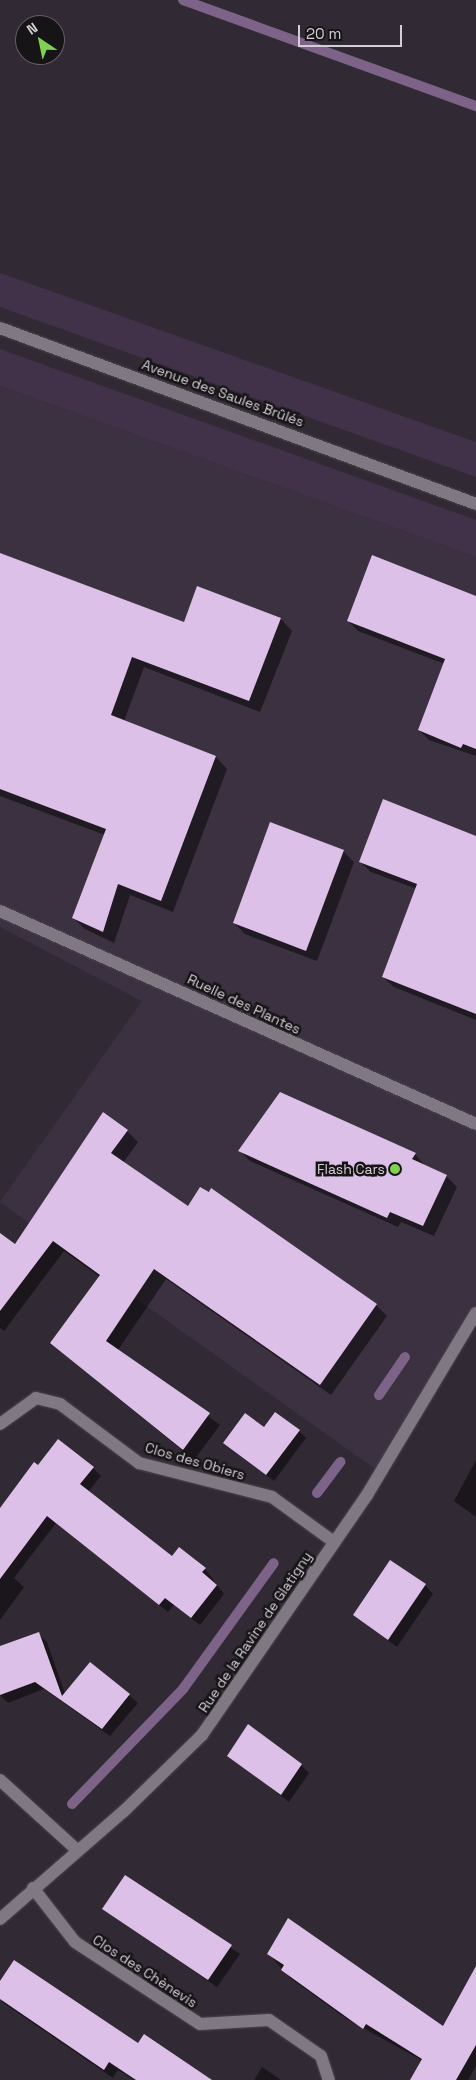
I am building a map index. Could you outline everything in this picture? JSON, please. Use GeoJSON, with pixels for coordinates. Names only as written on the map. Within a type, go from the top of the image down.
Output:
{"type":"FeatureCollection","features":[{"type":"Feature","properties":{"kind":"street","name":"Avenue des Saules Brûlés"},"geometry":{"type":"LineString","coordinates":[[0,328],[435,486],[476,504]]}},
{"type":"Feature","properties":{"kind":"street","name":"Avenue des Saules Brûlés"},"geometry":{"type":"LineString","coordinates":[[435,486],[476,494]]}},
{"type":"Feature","properties":{"kind":"street","name":"Ruelle des Plantes"},"geometry":{"type":"LineString","coordinates":[[0,911],[476,1124]]}},
{"type":"Feature","properties":{"kind":"street","name":"Rue de la Ravine de Glatigny"},"geometry":{"type":"LineString","coordinates":[[0,1919],[33,1888],[78,1851],[202,1735],[381,1473],[476,1313]]}},
{"type":"Feature","properties":{"kind":"street","name":"Clos des Obiers"},"geometry":{"type":"LineString","coordinates":[[0,1424],[36,1398],[60,1404],[140,1463],[272,1497],[334,1542]]}},
{"type":"Feature","properties":{"kind":"street"},"geometry":{"type":"LineString","coordinates":[[0,1780],[78,1851]]}},
{"type":"Feature","properties":{"kind":"street","name":"Clos des Chènevis"},"geometry":{"type":"LineString","coordinates":[[33,1888],[75,1942],[200,2024],[269,2020],[321,2056],[328,2080]]}},
{"type":"Feature","properties":{"kind":"shaded area"},"geometry":{"type":"Polygon","coordinates":[[[0,273],[476,442],[476,477],[0,307],[0,273]]]}},
{"type":"Feature","properties":{"kind":"shaded area"},"geometry":{"type":"Polygon","coordinates":[[[0,349],[476,520],[476,557],[0,386],[0,349]]]}},
{"type":"Feature","properties":{"kind":"shaded area"},"geometry":{"type":"Polygon","coordinates":[[[0,386],[476,557],[476,1313],[381,1473],[0,1202],[142,1001],[0,927],[0,386]]]}},
{"type":"Feature","properties":{"kind":"building"},"geometry":{"type":"Polygon","coordinates":[[[0,553],[184,622],[197,586],[281,618],[249,701],[132,657],[111,715],[216,756],[161,901],[118,884],[103,932],[72,918],[106,829],[0,789],[0,553]]]}},
{"type":"Feature","properties":{"kind":"building"},"geometry":{"type":"Polygon","coordinates":[[[372,555],[476,596],[476,749],[463,744],[461,748],[418,730],[445,659],[347,621],[372,555]]]}},
{"type":"Feature","properties":{"kind":"building"},"geometry":{"type":"Polygon","coordinates":[[[383,799],[476,836],[476,1014],[382,977],[417,884],[359,862],[383,799]]]}},
{"type":"Feature","properties":{"kind":"building"},"geometry":{"type":"Polygon","coordinates":[[[270,822],[344,850],[306,951],[233,923],[270,822]]]}},
{"type":"Feature","properties":{"kind":"building"},"geometry":{"type":"Polygon","coordinates":[[[280,1092],[416,1153],[412,1159],[447,1175],[423,1226],[390,1212],[387,1218],[238,1151],[280,1092]]]}},
{"type":"Feature","properties":{"kind":"building"},"geometry":{"type":"Polygon","coordinates":[[[103,1112],[128,1130],[111,1153],[188,1206],[200,1187],[209,1192],[211,1188],[377,1304],[320,1385],[154,1269],[106,1341],[210,1413],[183,1450],[50,1343],[100,1275],[53,1241],[0,1311],[0,1233],[15,1244],[103,1112]]]}},
{"type":"Feature","properties":{"kind":"building"},"geometry":{"type":"Polygon","coordinates":[[[275,1412],[300,1430],[266,1475],[223,1443],[245,1413],[264,1427],[275,1412]]]}},
{"type":"Feature","properties":{"kind":"building"},"geometry":{"type":"Polygon","coordinates":[[[58,1439],[94,1467],[80,1484],[172,1556],[179,1547],[206,1568],[202,1572],[217,1585],[191,1618],[165,1598],[159,1605],[47,1516],[0,1579],[0,1508],[34,1462],[38,1465],[58,1439]]]}},
{"type":"Feature","properties":{"kind":"building"},"geometry":{"type":"Polygon","coordinates":[[[390,1560],[426,1584],[388,1640],[353,1615],[390,1560]]]}},
{"type":"Feature","properties":{"kind":"building"},"geometry":{"type":"Polygon","coordinates":[[[39,1632],[62,1696],[90,1662],[130,1694],[102,1729],[35,1682],[0,1695],[0,1646],[39,1632]]]}},
{"type":"Feature","properties":{"kind":"building"},"geometry":{"type":"Polygon","coordinates":[[[248,1724],[302,1764],[281,1795],[227,1756],[248,1724]]]}},
{"type":"Feature","properties":{"kind":"building"},"geometry":{"type":"Polygon","coordinates":[[[125,1875],[232,1945],[208,1980],[102,1909],[125,1875]]]}},
{"type":"Feature","properties":{"kind":"building"},"geometry":{"type":"Polygon","coordinates":[[[288,1918],[443,2026],[476,1966],[476,2045],[456,2080],[410,2080],[422,2059],[366,2024],[363,2029],[281,1970],[284,1965],[267,1954],[288,1918]]]}},
{"type":"Feature","properties":{"kind":"building"},"geometry":{"type":"Polygon","coordinates":[[[14,1960],[138,2043],[144,2034],[212,2080],[136,2080],[109,2062],[104,2070],[0,1999],[0,1981],[14,1960]]]}},
{"type":"Feature","properties":{"kind":"waterway"},"geometry":{"type":"LineString","coordinates":[[183,0],[476,106]]}},
{"type":"Feature","properties":{"kind":"waterway"},"geometry":{"type":"LineString","coordinates":[[379,1395],[405,1357]]}},
{"type":"Feature","properties":{"kind":"waterway"},"geometry":{"type":"LineString","coordinates":[[317,1493],[340,1462]]}},
{"type":"Feature","properties":{"kind":"waterway"},"geometry":{"type":"LineString","coordinates":[[72,1804],[183,1689],[274,1563]]}},
{"type":"Feature","properties":{"kind":"place","name":"Flash Cars"},"geometry":{"type":"Point","coordinates":[395,1169]}}]}
